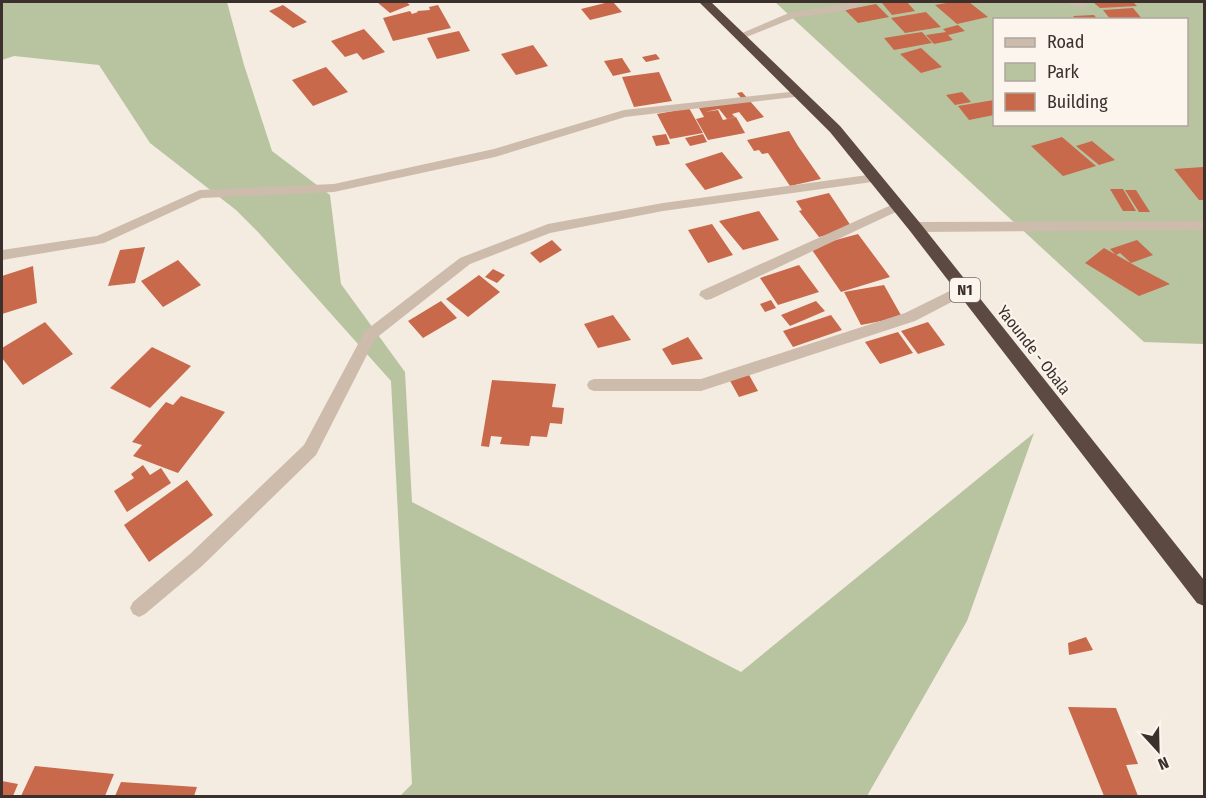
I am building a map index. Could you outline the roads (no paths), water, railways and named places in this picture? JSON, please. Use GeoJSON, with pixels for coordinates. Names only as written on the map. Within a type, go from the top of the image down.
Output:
{"type":"FeatureCollection","features":[{"type":"Feature","properties":{"kind":"highway","name":"Yaounde - Obala"},"geometry":{"type":"LineString","coordinates":[[705,2],[835,129],[964,289],[1204,596]]}},
{"type":"Feature","properties":{"kind":"street"},"geometry":{"type":"LineString","coordinates":[[740,36],[792,15],[848,7],[865,2]]}},
{"type":"Feature","properties":{"kind":"street"},"geometry":{"type":"LineString","coordinates":[[2,255],[99,240],[200,195],[242,191],[334,188],[495,153],[624,114],[799,94]]}},
{"type":"Feature","properties":{"kind":"street"},"geometry":{"type":"LineString","coordinates":[[140,608],[196,560],[310,450],[370,335],[465,261],[548,229],[663,207],[875,178]]}},
{"type":"Feature","properties":{"kind":"street"},"geometry":{"type":"LineString","coordinates":[[706,295],[898,206]]}},
{"type":"Feature","properties":{"kind":"street"},"geometry":{"type":"LineString","coordinates":[[915,227],[1204,226]]}},
{"type":"Feature","properties":{"kind":"street"},"geometry":{"type":"LineString","coordinates":[[594,385],[701,385],[910,317],[964,289]]}}]}
